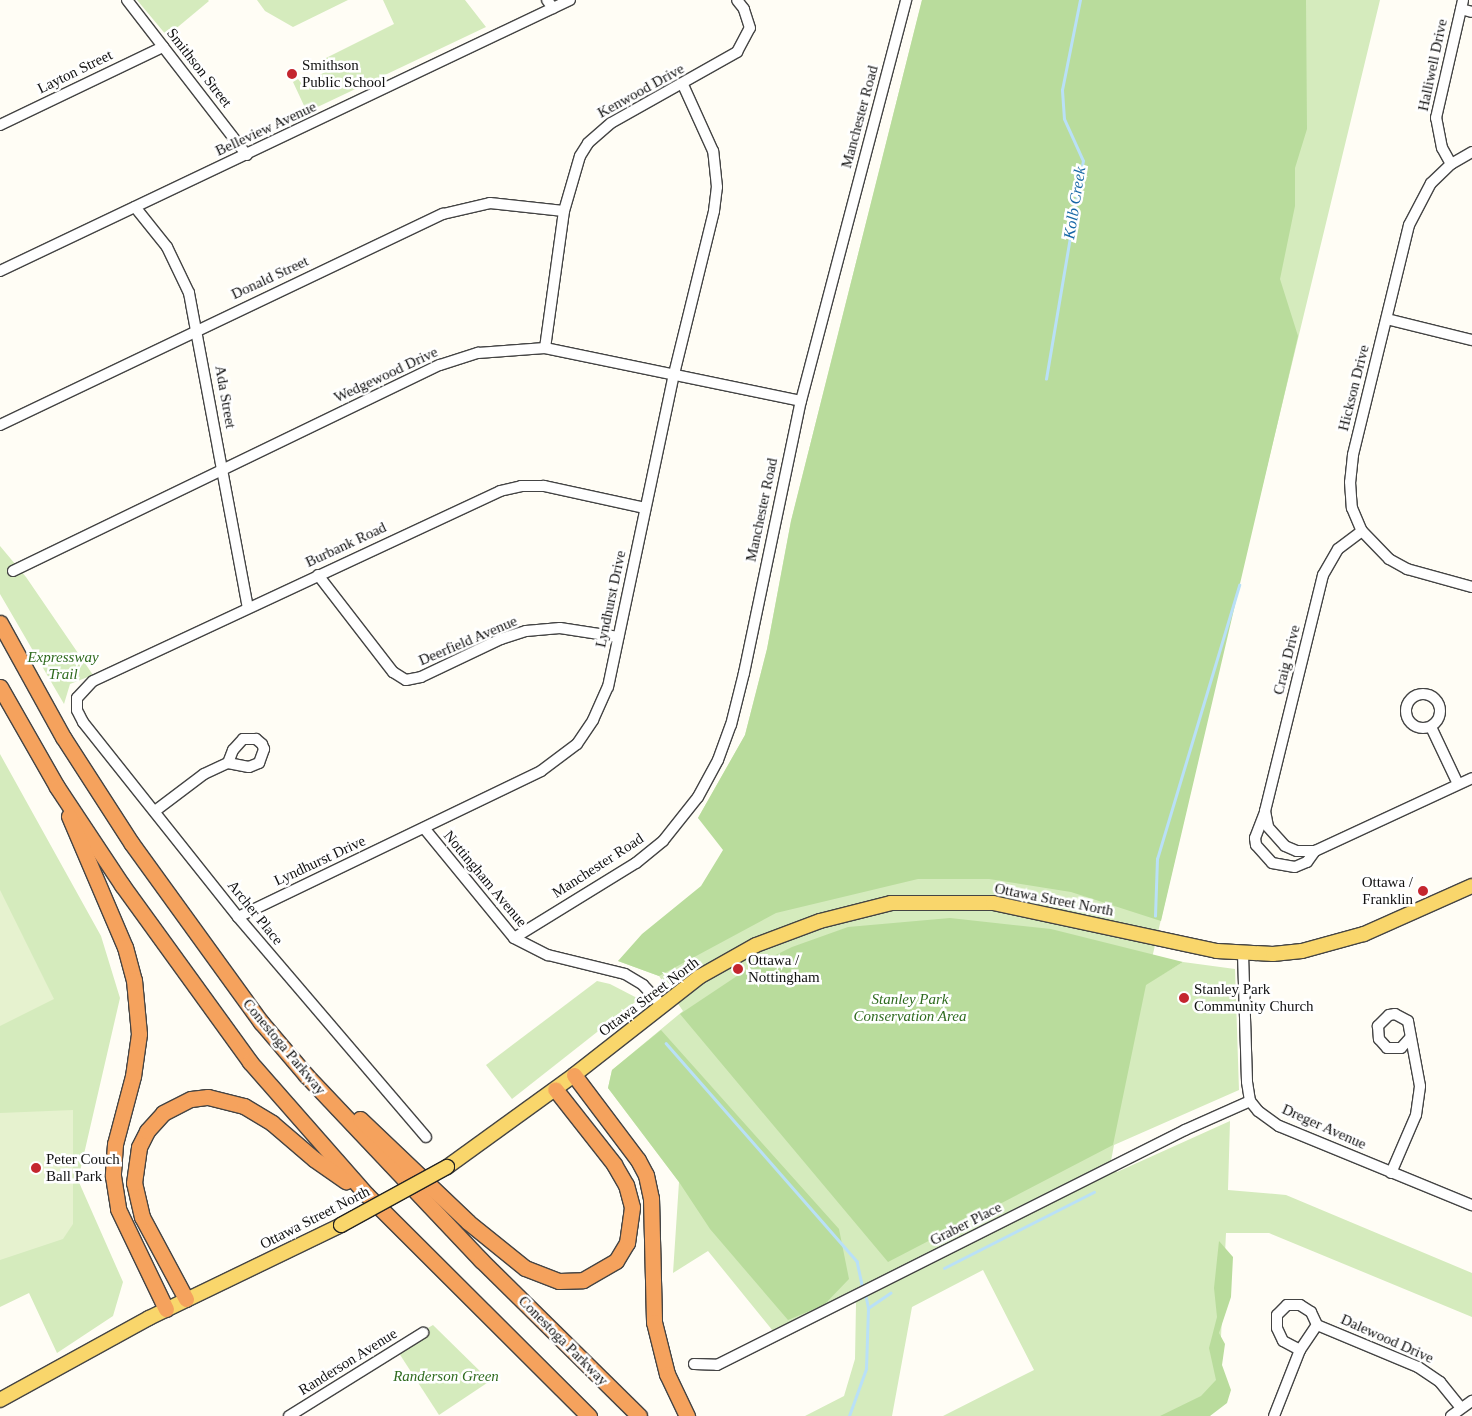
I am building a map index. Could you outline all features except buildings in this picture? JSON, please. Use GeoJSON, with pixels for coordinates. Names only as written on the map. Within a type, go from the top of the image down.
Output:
{"type":"FeatureCollection","features":[{"type":"Feature","properties":{"kind":"highway","name":"Conestoga Parkway"},"geometry":{"type":"LineString","coordinates":[[0,623],[63,737],[132,844],[261,1022],[306,1075],[481,1260],[639,1416]]}},
{"type":"Feature","properties":{"kind":"highway"},"geometry":{"type":"LineString","coordinates":[[0,687],[57,787],[122,885],[250,1062],[366,1194],[590,1416]]}},
{"type":"Feature","properties":{"kind":"highway"},"geometry":{"type":"LineString","coordinates":[[57,787],[124,947],[134,980],[139,1034],[133,1076],[115,1144],[113,1176],[118,1210],[166,1309]]}},
{"type":"Feature","properties":{"kind":"highway"},"geometry":{"type":"LineString","coordinates":[[306,1075],[360,1119],[468,1222],[524,1268],[559,1281],[582,1280],[616,1261],[627,1242],[632,1207],[626,1185],[614,1164],[555,1089]]}},
{"type":"Feature","properties":{"kind":"highway"},"geometry":{"type":"LineString","coordinates":[[574,1075],[638,1160],[646,1175],[651,1198],[654,1322],[667,1374],[687,1416]]}},
{"type":"Feature","properties":{"kind":"highway"},"geometry":{"type":"LineString","coordinates":[[186,1300],[142,1217],[134,1183],[134,1165],[147,1130],[175,1105],[208,1097],[244,1106],[272,1122],[314,1159],[366,1194]]}},
{"type":"Feature","properties":{"kind":"main road","name":"Ottawa Street North"},"geometry":{"type":"LineString","coordinates":[[0,1400],[166,1309],[342,1225],[447,1167],[574,1075],[661,1004],[699,977],[756,945],[820,921],[891,903],[993,903],[1046,912],[1189,946],[1243,954],[1302,951],[1364,934],[1472,886]]}},
{"type":"Feature","properties":{"kind":"street","name":"Smithson Street"},"geometry":{"type":"LineString","coordinates":[[127,0],[247,155]]}},
{"type":"Feature","properties":{"kind":"street","name":"Belleview Avenue"},"geometry":{"type":"LineString","coordinates":[[0,271],[247,155],[550,4],[570,0]]}},
{"type":"Feature","properties":{"kind":"street","name":"Kenwood Drive"},"geometry":{"type":"LineString","coordinates":[[545,348],[564,211],[573,172],[588,143],[634,109],[683,85],[725,61],[743,45],[750,28],[749,19],[737,0]]}},
{"type":"Feature","properties":{"kind":"street","name":"Manchester Road"},"geometry":{"type":"LineString","coordinates":[[514,938],[636,863],[663,841],[698,797],[718,760],[731,725],[744,673],[801,401],[906,0]]}},
{"type":"Feature","properties":{"kind":"street"},"geometry":{"type":"LineString","coordinates":[[1462,5],[1472,12]]}},
{"type":"Feature","properties":{"kind":"street","name":"Halliwell Drive"},"geometry":{"type":"LineString","coordinates":[[1451,164],[1442,148],[1436,118],[1462,5]]}},
{"type":"Feature","properties":{"kind":"street","name":"Layton Street"},"geometry":{"type":"LineString","coordinates":[[0,125],[163,46]]}},
{"type":"Feature","properties":{"kind":"street","name":"Lyndhurst Drive"},"geometry":{"type":"LineString","coordinates":[[238,917],[542,771],[577,744],[604,700],[674,374],[717,187],[708,136],[683,85]]}},
{"type":"Feature","properties":{"kind":"street","name":"Hickson Drive"},"geometry":{"type":"LineString","coordinates":[[1472,152],[1451,164],[1431,183],[1409,225],[1352,464],[1352,508],[1362,531],[1389,559],[1407,569],[1472,587]]}},
{"type":"Feature","properties":{"kind":"street","name":"Donald Street"},"geometry":{"type":"LineString","coordinates":[[0,425],[198,329],[458,209],[500,203],[564,211]]}},
{"type":"Feature","properties":{"kind":"street","name":"Ada Street"},"geometry":{"type":"LineString","coordinates":[[135,207],[167,247],[189,293],[198,329],[248,607]]}},
{"type":"Feature","properties":{"kind":"street"},"geometry":{"type":"LineString","coordinates":[[1387,319],[1472,340]]}},
{"type":"Feature","properties":{"kind":"street","name":"Wedgewood Drive"},"geometry":{"type":"LineString","coordinates":[[13,571],[440,365],[478,353],[515,348],[545,348],[801,401]]}},
{"type":"Feature","properties":{"kind":"street","name":"Burbank Road"},"geometry":{"type":"LineString","coordinates":[[77,698],[93,682],[248,607],[510,488],[544,486],[645,508]]}},
{"type":"Feature","properties":{"kind":"street","name":"Craig Drive"},"geometry":{"type":"LineString","coordinates":[[1362,531],[1338,549],[1323,576],[1265,811],[1255,838],[1256,845],[1272,863],[1295,867],[1307,862],[1315,852],[1472,778]]}},
{"type":"Feature","properties":{"kind":"street","name":"Deerfield Avenue"},"geometry":{"type":"LineString","coordinates":[[318,575],[393,672],[406,680],[421,678],[501,639],[526,631],[560,628],[618,637]]}},
{"type":"Feature","properties":{"kind":"street","name":"Archer Place"},"geometry":{"type":"LineString","coordinates":[[77,698],[77,710],[83,722],[238,917],[426,1136]]}},
{"type":"Feature","properties":{"kind":"street"},"geometry":{"type":"LineString","coordinates":[[1431,727],[1458,784]]}},
{"type":"Feature","properties":{"kind":"street"},"geometry":{"type":"LineString","coordinates":[[155,811],[204,774],[228,763]]}},
{"type":"Feature","properties":{"kind":"street"},"geometry":{"type":"LineString","coordinates":[[1265,811],[1268,827],[1285,846],[1298,851],[1315,852]]}},
{"type":"Feature","properties":{"kind":"street","name":"Nottingham Avenue"},"geometry":{"type":"LineString","coordinates":[[424,828],[514,938],[548,955],[626,974],[636,979],[661,1004]]}},
{"type":"Feature","properties":{"kind":"street"},"geometry":{"type":"LineString","coordinates":[[1243,954],[1250,1101]]}},
{"type":"Feature","properties":{"kind":"street"},"geometry":{"type":"LineString","coordinates":[[1391,1173],[1416,1116],[1420,1086],[1410,1038]]}},
{"type":"Feature","properties":{"kind":"street","name":"Dreger Avenue"},"geometry":{"type":"LineString","coordinates":[[1250,1101],[1279,1126],[1472,1205]]}},
{"type":"Feature","properties":{"kind":"street","name":"Graber Place"},"geometry":{"type":"LineString","coordinates":[[694,1364],[718,1365],[1185,1130],[1250,1101]]}},
{"type":"Feature","properties":{"kind":"street","name":"Dalewood Drive"},"geometry":{"type":"LineString","coordinates":[[1300,1350],[1283,1341],[1277,1328],[1277,1315],[1287,1305],[1300,1305],[1311,1312],[1317,1325],[1418,1367],[1440,1382],[1461,1408]]}},
{"type":"Feature","properties":{"kind":"street","name":"Dalewood Drive"},"geometry":{"type":"LineString","coordinates":[[1274,1416],[1300,1350],[1317,1325]]}},
{"type":"Feature","properties":{"kind":"street","name":"Randerson Avenue"},"geometry":{"type":"LineString","coordinates":[[289,1416],[423,1333]]}},
{"type":"Feature","properties":{"kind":"street"},"geometry":{"type":"LineString","coordinates":[[1451,1416],[1472,1401]]}},
{"type":"Feature","properties":{"kind":"green space"},"geometry":{"type":"Polygon","coordinates":[[[137,0],[208,0],[209,1],[167,36],[137,0]]]}},
{"type":"Feature","properties":{"kind":"green space"},"geometry":{"type":"Polygon","coordinates":[[[257,0],[348,0],[293,27],[265,11],[257,0]]]}},
{"type":"Feature","properties":{"kind":"green space"},"geometry":{"type":"Polygon","coordinates":[[[383,0],[465,0],[486,27],[307,112],[293,82],[298,79],[302,84],[331,69],[326,58],[394,24],[383,0]]]}},
{"type":"Feature","properties":{"kind":"green space","name":"Stanley Park Conservation Area"},"geometry":{"type":"Polygon","coordinates":[[[922,0],[1380,0],[1243,566],[1146,984],[1183,962],[1235,969],[1239,1090],[1114,1145],[1111,1161],[1117,1172],[1230,1121],[1228,1190],[1286,1195],[1472,1273],[1472,1317],[1269,1233],[1226,1233],[1218,1400],[1182,1416],[943,1416],[1034,1370],[983,1270],[912,1307],[892,1416],[805,1416],[844,1396],[855,1359],[856,1303],[851,1291],[773,1331],[708,1251],[673,1273],[679,1182],[608,1088],[612,1070],[683,1011],[659,976],[618,961],[707,900],[744,850],[698,818],[745,735],[767,649],[791,521],[922,0]]]}},
{"type":"Feature","properties":{"kind":"green space","name":"Stanley Park Conservation Area"},"geometry":{"type":"Polygon","coordinates":[[[922,0],[1306,0],[1307,129],[1295,168],[1295,206],[1280,279],[1298,336],[1161,921],[1071,892],[989,879],[918,879],[776,913],[659,976],[618,961],[642,934],[701,886],[723,850],[698,818],[745,735],[767,649],[791,521],[922,0]]]}},
{"type":"Feature","properties":{"kind":"green space","name":"Expressway Trail"},"geometry":{"type":"Polygon","coordinates":[[[0,546],[26,577],[93,675],[70,684],[64,704],[0,594],[0,546]]]}},
{"type":"Feature","properties":{"kind":"green space"},"geometry":{"type":"Polygon","coordinates":[[[0,754],[101,936],[120,998],[78,1180],[123,1282],[113,1316],[57,1353],[29,1293],[0,1307],[0,754]]]}},
{"type":"Feature","properties":{"kind":"green space"},"geometry":{"type":"Polygon","coordinates":[[[0,890],[54,999],[0,1026],[0,890]]]}},
{"type":"Feature","properties":{"kind":"green space"},"geometry":{"type":"Polygon","coordinates":[[[950,918],[1051,929],[1183,962],[1146,985],[1113,1145],[888,1262],[680,1014],[749,968],[792,947],[848,927],[950,918]]]}},
{"type":"Feature","properties":{"kind":"green space"},"geometry":{"type":"Polygon","coordinates":[[[597,981],[610,984],[639,999],[512,1099],[486,1065],[597,981]]]}},
{"type":"Feature","properties":{"kind":"green space"},"geometry":{"type":"Polygon","coordinates":[[[661,1030],[839,1229],[849,1279],[824,1305],[788,1320],[710,1229],[679,1182],[608,1088],[612,1070],[661,1030]]]}},
{"type":"Feature","properties":{"kind":"green space","name":"Peter Couch Ball Park"},"geometry":{"type":"Polygon","coordinates":[[[73,1110],[73,1224],[63,1239],[0,1260],[0,1113],[73,1110]]]}},
{"type":"Feature","properties":{"kind":"green space"},"geometry":{"type":"Polygon","coordinates":[[[1219,1241],[1233,1257],[1231,1297],[1219,1333],[1225,1344],[1222,1365],[1231,1390],[1227,1403],[1210,1416],[1160,1416],[1201,1396],[1216,1380],[1209,1348],[1217,1317],[1214,1288],[1219,1241]]]}},
{"type":"Feature","properties":{"kind":"green space","name":"Randerson Green"},"geometry":{"type":"Polygon","coordinates":[[[433,1325],[490,1381],[439,1415],[395,1347],[433,1325]]]}},
{"type":"Feature","properties":{"kind":"waterway","name":"Kolb Creek"},"geometry":{"type":"LineString","coordinates":[[1046,379],[1083,161],[1064,119],[1062,90],[1080,0]]}},
{"type":"Feature","properties":{"kind":"waterway"},"geometry":{"type":"LineString","coordinates":[[1155,916],[1157,859],[1239,585]]}},
{"type":"Feature","properties":{"kind":"waterway"},"geometry":{"type":"LineString","coordinates":[[666,1043],[857,1261],[863,1289]]}},
{"type":"Feature","properties":{"kind":"waterway"},"geometry":{"type":"LineString","coordinates":[[944,1268],[1094,1192]]}},
{"type":"Feature","properties":{"kind":"waterway"},"geometry":{"type":"LineString","coordinates":[[868,1308],[890,1293]]}},
{"type":"Feature","properties":{"kind":"waterway"},"geometry":{"type":"LineString","coordinates":[[849,1416],[866,1369],[868,1308],[865,1294]]}},
{"type":"Feature","properties":{"kind":"place","name":"Smithson Public School"},"geometry":{"type":"Point","coordinates":[292,74]}},
{"type":"Feature","properties":{"kind":"place","name":"Ottawa / Franklin"},"geometry":{"type":"Point","coordinates":[1423,891]}},
{"type":"Feature","properties":{"kind":"place","name":"Ottawa / Nottingham"},"geometry":{"type":"Point","coordinates":[738,969]}},
{"type":"Feature","properties":{"kind":"place","name":"Stanley Park Community Church"},"geometry":{"type":"Point","coordinates":[1184,998]}},
{"type":"Feature","properties":{"kind":"place","name":"Peter Couch Ball Park"},"geometry":{"type":"Point","coordinates":[36,1168]}}]}
